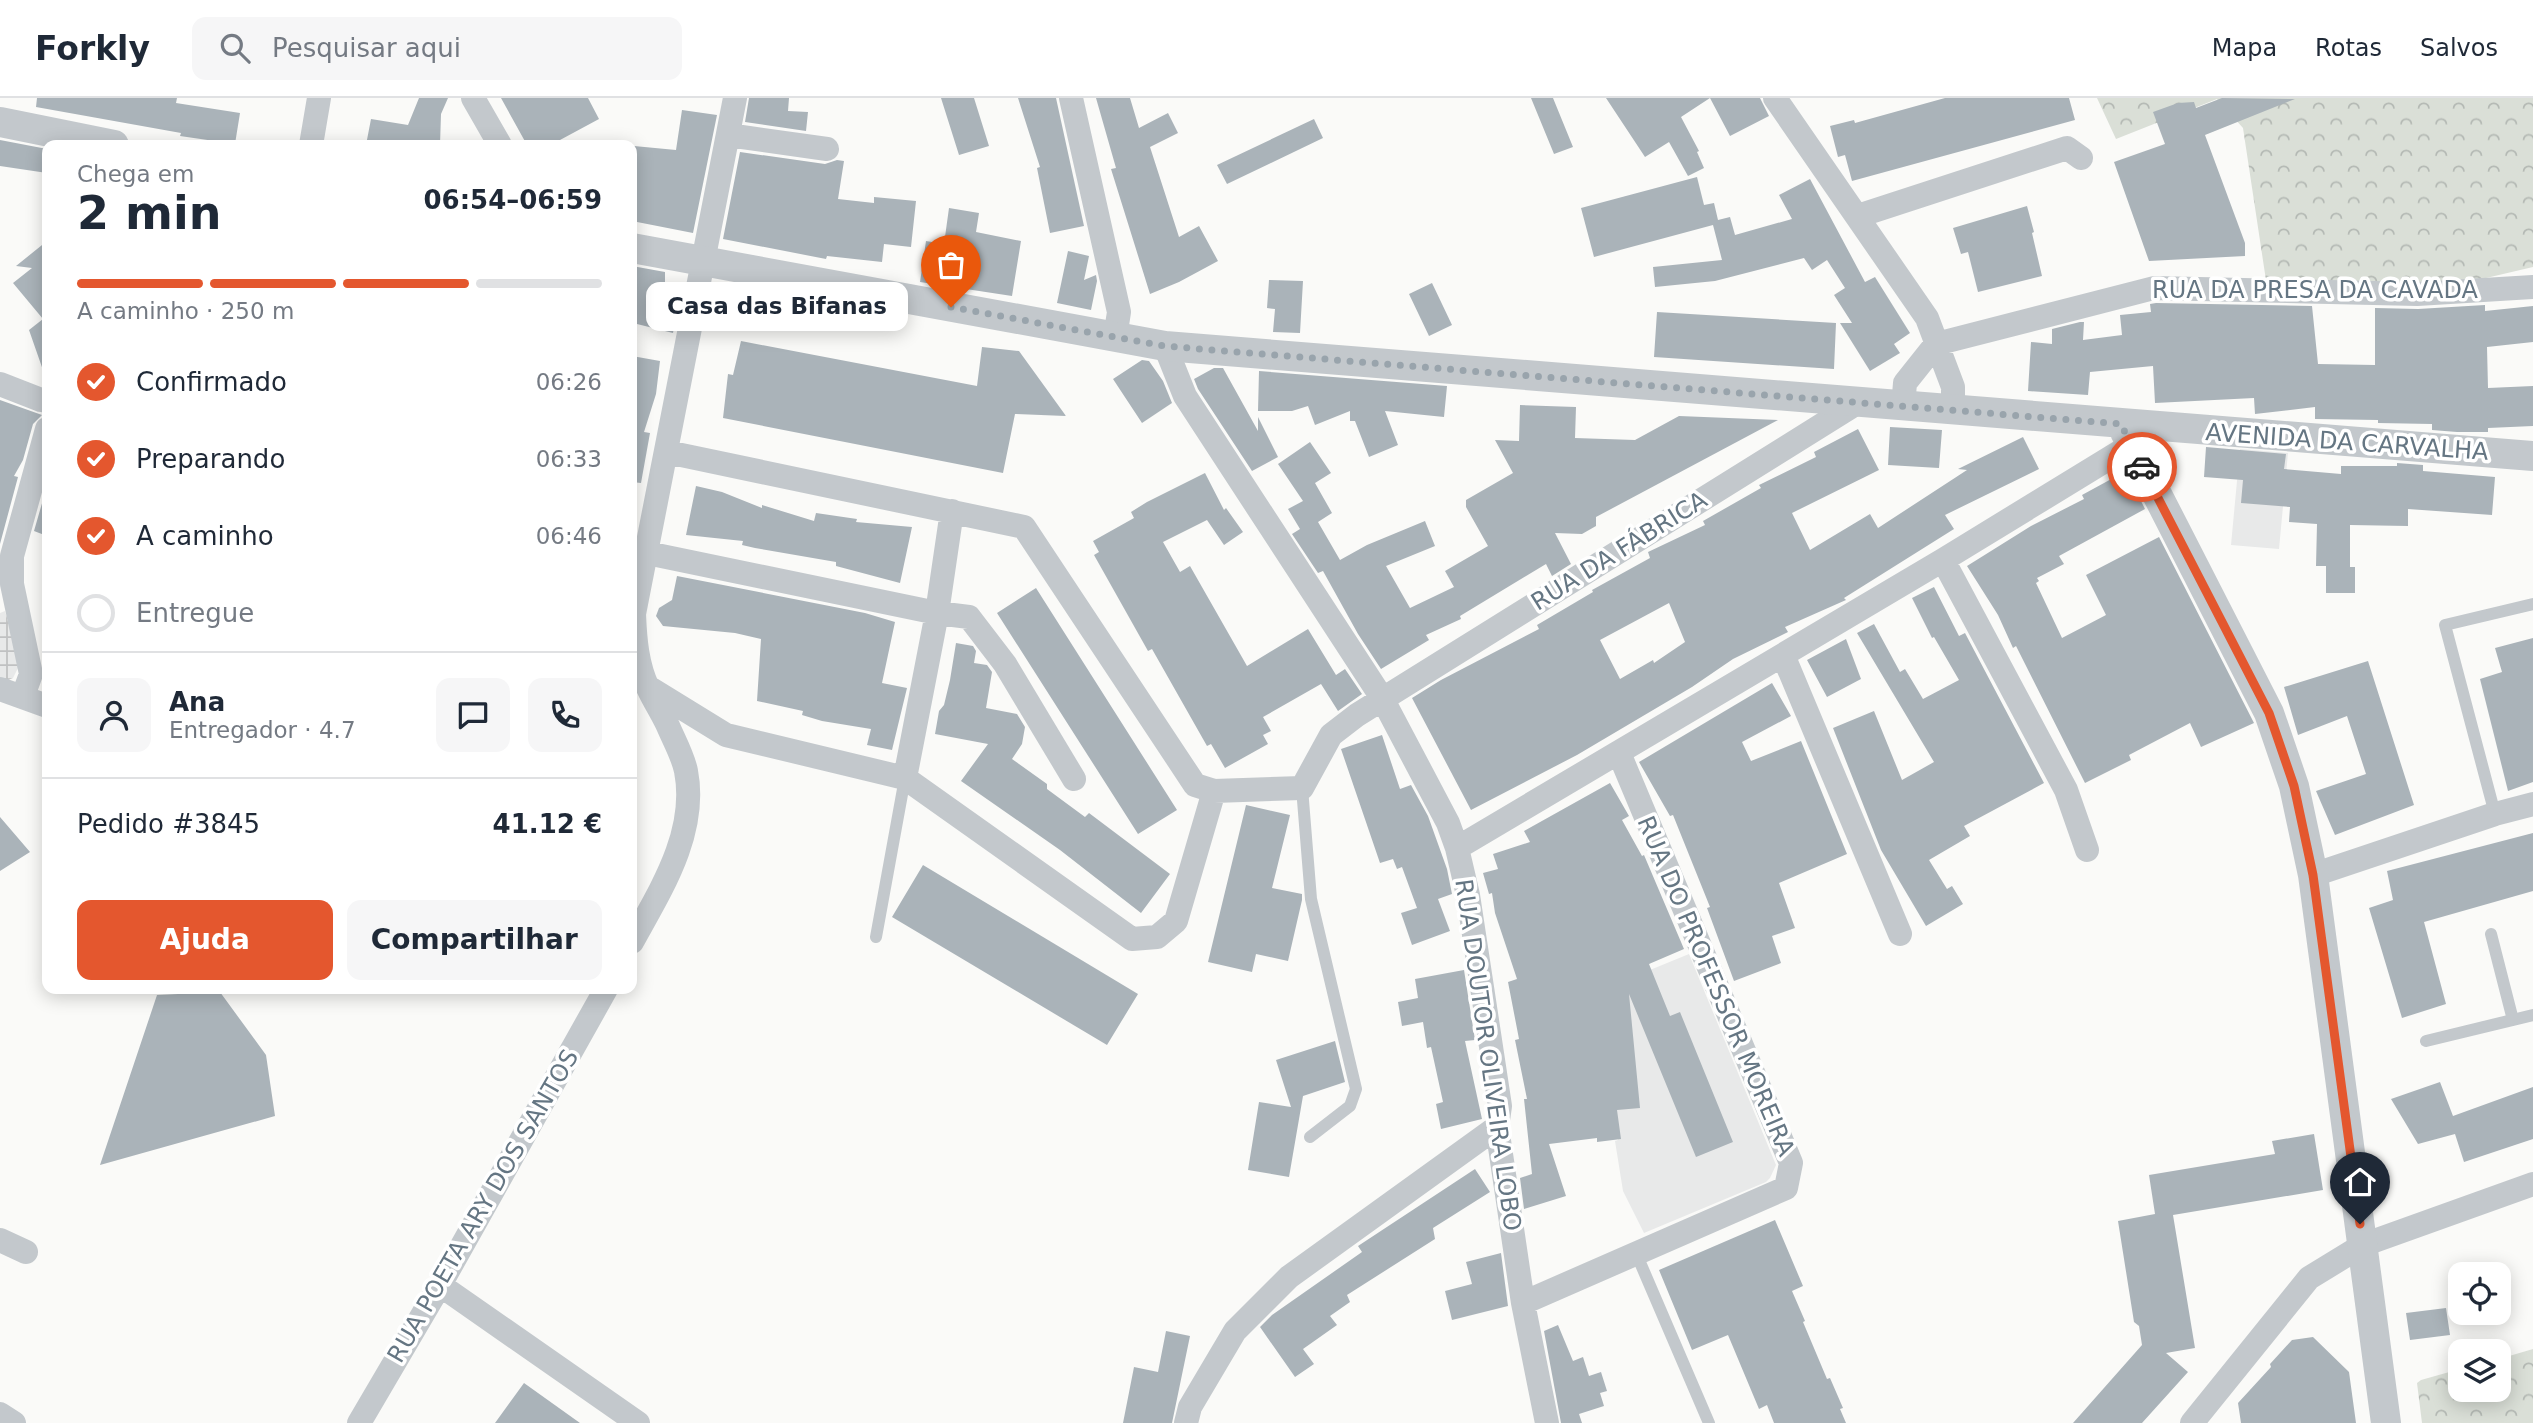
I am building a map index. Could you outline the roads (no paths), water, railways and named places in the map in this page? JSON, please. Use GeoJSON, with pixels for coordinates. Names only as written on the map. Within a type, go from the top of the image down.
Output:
{"type":"FeatureCollection","features":[{"type":"Feature","properties":{"kind":"street"},"geometry":{"type":"LineString","coordinates":[[312,140],[319,98]]}},
{"type":"Feature","properties":{"kind":"street"},"geometry":{"type":"LineString","coordinates":[[473,98],[497,140]]}},
{"type":"Feature","properties":{"kind":"street"},"geometry":{"type":"LineString","coordinates":[[637,600],[735,98]]}},
{"type":"Feature","properties":{"kind":"street"},"geometry":{"type":"LineString","coordinates":[[1071,98],[1119,312],[1115,338]]}},
{"type":"Feature","properties":{"kind":"street"},"geometry":{"type":"LineString","coordinates":[[1775,98],[1927,318],[1952,387],[1953,411]]}},
{"type":"Feature","properties":{"kind":"street"},"geometry":{"type":"LineString","coordinates":[[0,122],[89,140]]}},
{"type":"Feature","properties":{"kind":"street"},"geometry":{"type":"LineString","coordinates":[[728,135],[827,149]]}},
{"type":"Feature","properties":{"kind":"street"},"geometry":{"type":"LineString","coordinates":[[1858,216],[2067,148],[2081,158]]}},
{"type":"Feature","properties":{"kind":"street","name":"AVENIDA DA CARVALHA"},"geometry":{"type":"LineString","coordinates":[[637,249],[1164,346],[1953,411],[2126,435],[2533,456]]}},
{"type":"Feature","properties":{"kind":"street","name":"RUA DA PRESA DA CAVADA"},"geometry":{"type":"LineString","coordinates":[[1937,344],[2154,288],[2417,294],[2533,287]]}},
{"type":"Feature","properties":{"kind":"street"},"geometry":{"type":"LineString","coordinates":[[1903,407],[1905,383],[1937,344]]}},
{"type":"Feature","properties":{"kind":"street","name":"RUA DOUTOR OLIVEIRA LOBO"},"geometry":{"type":"LineString","coordinates":[[1164,346],[1185,396],[1382,698],[1448,823],[1457,848],[1468,895],[1500,1105],[1497,1127],[1523,1303],[1547,1423]]}},
{"type":"Feature","properties":{"kind":"street"},"geometry":{"type":"LineString","coordinates":[[0,384],[42,401]]}},
{"type":"Feature","properties":{"kind":"street","name":"RUA DA FÁBRICA"},"geometry":{"type":"LineString","coordinates":[[1302,789],[1331,735],[1382,698],[1857,403]]}},
{"type":"Feature","properties":{"kind":"street"},"geometry":{"type":"LineString","coordinates":[[1457,848],[1943,560],[2126,435],[2269,713],[2294,786],[2313,875],[2386,1423]]}},
{"type":"Feature","properties":{"kind":"street"},"geometry":{"type":"LineString","coordinates":[[42,447],[12,556],[12,584],[31,674],[12,692],[42,704]]}},
{"type":"Feature","properties":{"kind":"street"},"geometry":{"type":"LineString","coordinates":[[667,452],[1024,527],[1195,785],[1214,791],[1302,789]]}},
{"type":"Feature","properties":{"kind":"street"},"geometry":{"type":"LineString","coordinates":[[905,778],[937,613],[952,511]]}},
{"type":"Feature","properties":{"kind":"street"},"geometry":{"type":"LineString","coordinates":[[647,553],[937,613],[969,617],[1005,664],[1074,779]]}},
{"type":"Feature","properties":{"kind":"street"},"geometry":{"type":"LineString","coordinates":[[1943,560],[2066,790],[2087,850]]}},
{"type":"Feature","properties":{"kind":"street"},"geometry":{"type":"LineString","coordinates":[[1783,655],[1900,934]]}},
{"type":"Feature","properties":{"kind":"street"},"geometry":{"type":"LineString","coordinates":[[637,661],[639,679],[668,728],[685,769],[687,810],[668,877],[637,933]]}},
{"type":"Feature","properties":{"kind":"street"},"geometry":{"type":"LineString","coordinates":[[639,679],[726,735],[905,778],[1132,939],[1157,937],[1176,920],[1214,791]]}},
{"type":"Feature","properties":{"kind":"street","name":"RUA DO PROFESSOR MOREIRA"},"geometry":{"type":"LineString","coordinates":[[1523,1303],[1786,1188],[1791,1163],[1619,753]]}},
{"type":"Feature","properties":{"kind":"street"},"geometry":{"type":"LineString","coordinates":[[2313,875],[2495,814],[2533,804]]}},
{"type":"Feature","properties":{"kind":"street","name":"RUA POETA ARY DOS SANTOS"},"geometry":{"type":"LineString","coordinates":[[359,1423],[440,1285],[603,994]]}},
{"type":"Feature","properties":{"kind":"street"},"geometry":{"type":"LineString","coordinates":[[1186,1423],[1189,1407],[1235,1331],[1289,1277],[1497,1127]]}},
{"type":"Feature","properties":{"kind":"street"},"geometry":{"type":"LineString","coordinates":[[2192,1423],[2309,1278],[2363,1245],[2533,1184]]}},
{"type":"Feature","properties":{"kind":"street"},"geometry":{"type":"LineString","coordinates":[[0,1240],[26,1252]]}},
{"type":"Feature","properties":{"kind":"street"},"geometry":{"type":"LineString","coordinates":[[440,1285],[628,1420]]}},
{"type":"Feature","properties":{"kind":"street"},"geometry":{"type":"LineString","coordinates":[[0,1414],[14,1423]]}},
{"type":"Feature","properties":{"kind":"lane"},"geometry":{"type":"LineString","coordinates":[[2495,814],[2445,625],[2533,604]]}},
{"type":"Feature","properties":{"kind":"lane"},"geometry":{"type":"LineString","coordinates":[[876,937],[905,778]]}},
{"type":"Feature","properties":{"kind":"lane"},"geometry":{"type":"LineString","coordinates":[[1302,789],[1311,900],[1356,1088],[1350,1107],[1310,1137]]}},
{"type":"Feature","properties":{"kind":"lane"},"geometry":{"type":"LineString","coordinates":[[2491,934],[2513,1020]]}},
{"type":"Feature","properties":{"kind":"lane"},"geometry":{"type":"LineString","coordinates":[[2426,1041],[2533,1015]]}},
{"type":"Feature","properties":{"kind":"lane"},"geometry":{"type":"LineString","coordinates":[[1636,1253],[1709,1423]]}},
{"type":"Feature","properties":{"kind":"place","name":"Casa das Bifanas"},"geometry":{"type":"Point","coordinates":[951,307]}}]}
